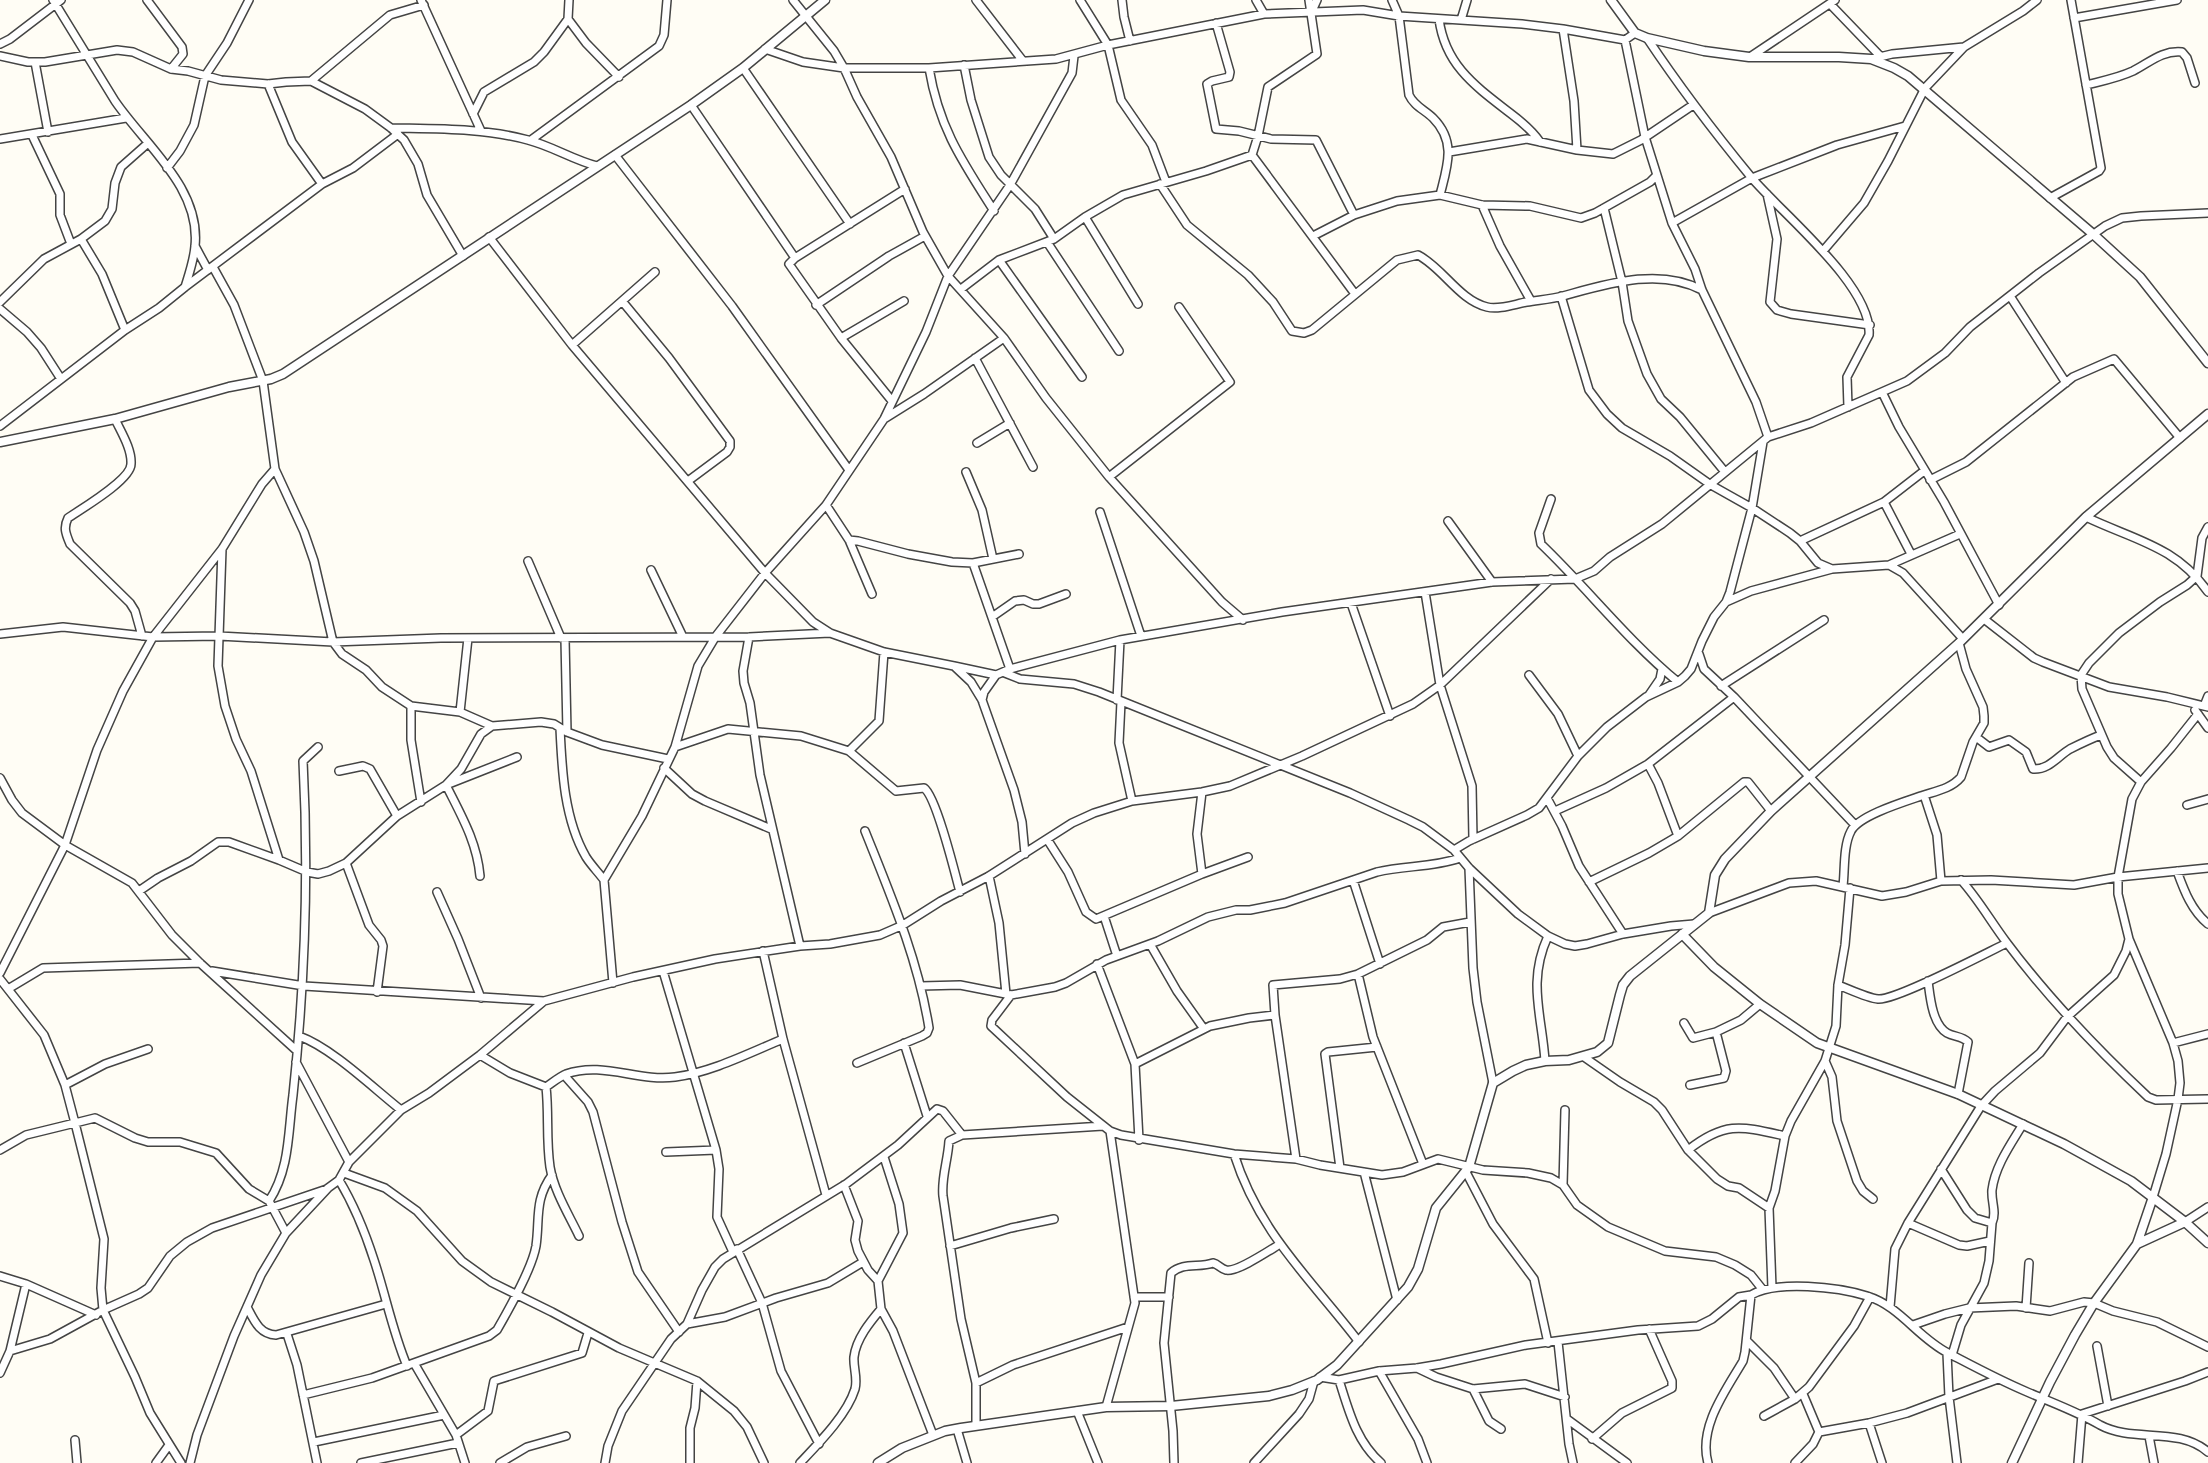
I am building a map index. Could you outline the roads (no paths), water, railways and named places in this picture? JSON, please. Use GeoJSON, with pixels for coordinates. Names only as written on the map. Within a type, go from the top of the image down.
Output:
{"type":"FeatureCollection","features":[{"type":"Feature","properties":{"kind":"street"},"geometry":{"type":"LineString","coordinates":[[147,0],[182,47],[183,54],[171,69]]}},
{"type":"Feature","properties":{"kind":"street"},"geometry":{"type":"LineString","coordinates":[[167,168],[180,151],[194,125],[206,76],[227,43],[249,0]]}},
{"type":"Feature","properties":{"kind":"street"},"geometry":{"type":"LineString","coordinates":[[473,114],[484,92],[534,62],[568,19],[570,0]]}},
{"type":"Feature","properties":{"kind":"street"},"geometry":{"type":"LineString","coordinates":[[531,140],[619,77],[662,41],[667,0]]}},
{"type":"Feature","properties":{"kind":"street"},"geometry":{"type":"LineString","coordinates":[[793,0],[834,51],[844,68],[857,97],[891,157],[925,236],[948,276],[1004,338],[1052,405],[1109,477],[1222,602],[1243,620]]}},
{"type":"Feature","properties":{"kind":"street"},"geometry":{"type":"LineString","coordinates":[[0,442],[115,420],[283,374],[691,105],[743,68],[825,0]]}},
{"type":"Feature","properties":{"kind":"street"},"geometry":{"type":"LineString","coordinates":[[976,0],[1023,61]]}},
{"type":"Feature","properties":{"kind":"street"},"geometry":{"type":"LineString","coordinates":[[1080,0],[1108,45],[1121,100],[1149,140],[1163,183],[1187,225],[1248,275],[1274,302],[1292,331],[1298,333],[1312,330],[1397,260],[1418,255],[1430,261],[1465,295],[1483,306],[1492,308],[1561,296],[1596,286],[1659,278],[1693,285],[1702,290]]}},
{"type":"Feature","properties":{"kind":"street"},"geometry":{"type":"LineString","coordinates":[[1122,0],[1130,41]]}},
{"type":"Feature","properties":{"kind":"street"},"geometry":{"type":"LineString","coordinates":[[1256,0],[1264,14]]}},
{"type":"Feature","properties":{"kind":"street"},"geometry":{"type":"LineString","coordinates":[[1252,155],[1268,87],[1317,54],[1309,0]]}},
{"type":"Feature","properties":{"kind":"street"},"geometry":{"type":"LineString","coordinates":[[1312,11],[1317,0]]}},
{"type":"Feature","properties":{"kind":"street"},"geometry":{"type":"LineString","coordinates":[[1392,0],[1399,16],[1409,95],[1412,102],[1435,120],[1442,130],[1449,152],[1440,195]]}},
{"type":"Feature","properties":{"kind":"street"},"geometry":{"type":"LineString","coordinates":[[1461,20],[1467,0]]}},
{"type":"Feature","properties":{"kind":"street"},"geometry":{"type":"LineString","coordinates":[[2023,0],[2025,9]]}},
{"type":"Feature","properties":{"kind":"street"},"geometry":{"type":"LineString","coordinates":[[1823,251],[1864,203],[1924,88],[1964,47],[2037,0]]}},
{"type":"Feature","properties":{"kind":"street"},"geometry":{"type":"LineString","coordinates":[[2050,198],[2101,169],[2071,0]]}},
{"type":"Feature","properties":{"kind":"street"},"geometry":{"type":"LineString","coordinates":[[2074,18],[2177,0]]}},
{"type":"Feature","properties":{"kind":"street"},"geometry":{"type":"LineString","coordinates":[[0,44],[10,39],[57,1],[126,118],[167,168],[191,208],[195,246],[185,287]]}},
{"type":"Feature","properties":{"kind":"street"},"geometry":{"type":"LineString","coordinates":[[1614,1],[1635,33],[1647,38],[1704,51],[1749,57],[1871,59],[1964,47]]}},
{"type":"Feature","properties":{"kind":"street"},"geometry":{"type":"LineString","coordinates":[[311,81],[390,15],[424,2],[481,131]]}},
{"type":"Feature","properties":{"kind":"street"},"geometry":{"type":"LineString","coordinates":[[1749,57],[1832,2],[1881,57]]}},
{"type":"Feature","properties":{"kind":"street"},"geometry":{"type":"LineString","coordinates":[[765,49],[804,62],[844,68],[929,68],[1074,56],[1108,45],[1264,14],[1363,10],[1399,16],[1563,29],[1625,40],[1635,33]]}},
{"type":"Feature","properties":{"kind":"street"},"geometry":{"type":"LineString","coordinates":[[568,19],[586,43],[619,77]]}},
{"type":"Feature","properties":{"kind":"street"},"geometry":{"type":"LineString","coordinates":[[1439,19],[1441,35],[1454,62],[1488,95],[1533,131],[1540,142]]}},
{"type":"Feature","properties":{"kind":"street"},"geometry":{"type":"LineString","coordinates":[[1216,23],[1230,72],[1229,77],[1207,84],[1215,128],[1271,139],[1316,140],[1354,214]]}},
{"type":"Feature","properties":{"kind":"street"},"geometry":{"type":"LineString","coordinates":[[1563,29],[1574,101],[1577,150]]}},
{"type":"Feature","properties":{"kind":"street"},"geometry":{"type":"LineString","coordinates":[[1647,38],[1693,105],[1752,178],[1795,220],[1850,283],[1870,325],[1869,335],[1847,377],[1848,407]]}},
{"type":"Feature","properties":{"kind":"street"},"geometry":{"type":"LineString","coordinates":[[1625,40],[1645,137],[1672,223],[1746,381],[1766,440],[1752,508],[1726,602],[1714,617],[1691,669],[1678,682],[1646,698]]}},
{"type":"Feature","properties":{"kind":"street"},"geometry":{"type":"LineString","coordinates":[[0,56],[35,62],[117,50],[133,52],[171,69],[238,83],[268,84],[311,81],[365,109],[398,134],[413,153],[427,195],[463,256]]}},
{"type":"Feature","properties":{"kind":"street"},"geometry":{"type":"LineString","coordinates":[[2086,85],[2119,77],[2134,71],[2156,57],[2177,51],[2182,52],[2187,58],[2195,83]]}},
{"type":"Feature","properties":{"kind":"street"},"geometry":{"type":"LineString","coordinates":[[604,880],[642,816],[675,747],[698,666],[716,636],[765,573],[826,505],[884,419],[926,332],[948,276],[1010,185],[1072,72],[1074,56]]}},
{"type":"Feature","properties":{"kind":"street"},"geometry":{"type":"LineString","coordinates":[[1871,59],[1894,68],[1924,88],[2093,234],[2140,277],[2208,363]]}},
{"type":"Feature","properties":{"kind":"street"},"geometry":{"type":"LineString","coordinates":[[35,62],[48,132]]}},
{"type":"Feature","properties":{"kind":"street"},"geometry":{"type":"LineString","coordinates":[[964,65],[971,100],[995,169],[1035,209],[1054,239]]}},
{"type":"Feature","properties":{"kind":"street"},"geometry":{"type":"LineString","coordinates":[[743,68],[850,224]]}},
{"type":"Feature","properties":{"kind":"street"},"geometry":{"type":"LineString","coordinates":[[929,68],[938,108],[949,136],[994,211]]}},
{"type":"Feature","properties":{"kind":"street"},"geometry":{"type":"LineString","coordinates":[[268,84],[292,142],[322,184]]}},
{"type":"Feature","properties":{"kind":"street"},"geometry":{"type":"LineString","coordinates":[[691,105],[795,258]]}},
{"type":"Feature","properties":{"kind":"street"},"geometry":{"type":"LineString","coordinates":[[1449,152],[1518,140],[1613,154],[1624,151],[1693,105]]}},
{"type":"Feature","properties":{"kind":"street"},"geometry":{"type":"LineString","coordinates":[[0,140],[126,118]]}},
{"type":"Feature","properties":{"kind":"street"},"geometry":{"type":"LineString","coordinates":[[1672,223],[1752,178],[1837,145],[1905,126]]}},
{"type":"Feature","properties":{"kind":"street"},"geometry":{"type":"LineString","coordinates":[[391,128],[481,131],[531,140],[597,166]]}},
{"type":"Feature","properties":{"kind":"street"},"geometry":{"type":"LineString","coordinates":[[0,426],[322,184],[353,168],[398,134]]}},
{"type":"Feature","properties":{"kind":"street"},"geometry":{"type":"LineString","coordinates":[[32,135],[60,194],[60,215],[71,244]]}},
{"type":"Feature","properties":{"kind":"street"},"geometry":{"type":"LineString","coordinates":[[0,302],[44,259],[81,239],[105,221],[111,214],[115,183],[121,167],[147,144]]}},
{"type":"Feature","properties":{"kind":"street"},"geometry":{"type":"LineString","coordinates":[[615,154],[732,306],[849,470]]}},
{"type":"Feature","properties":{"kind":"street"},"geometry":{"type":"LineString","coordinates":[[961,289],[999,260],[1054,239],[1085,217],[1123,195],[1252,155]]}},
{"type":"Feature","properties":{"kind":"street"},"geometry":{"type":"LineString","coordinates":[[1252,155],[1355,294]]}},
{"type":"Feature","properties":{"kind":"street"},"geometry":{"type":"LineString","coordinates":[[1313,236],[1354,214],[1397,201],[1440,195],[1482,205],[1530,206],[1581,218],[1604,208],[1650,182],[1656,176]]}},
{"type":"Feature","properties":{"kind":"street"},"geometry":{"type":"LineString","coordinates":[[892,401],[841,338],[789,264],[905,189]]}},
{"type":"Feature","properties":{"kind":"street"},"geometry":{"type":"LineString","coordinates":[[1767,194],[1777,239],[1770,302],[1777,310],[1791,314],[1870,325]]}},
{"type":"Feature","properties":{"kind":"street"},"geometry":{"type":"LineString","coordinates":[[1482,205],[1500,246],[1531,301]]}},
{"type":"Feature","properties":{"kind":"street"},"geometry":{"type":"LineString","coordinates":[[1604,208],[1622,282],[1628,321],[1647,374],[1661,399],[1680,417],[1725,472]]}},
{"type":"Feature","properties":{"kind":"street"},"geometry":{"type":"LineString","coordinates":[[489,237],[572,345],[765,573],[813,622],[830,633],[884,652],[996,675],[1141,636],[1492,582],[1575,579],[1594,571],[1610,557],[1662,524],[1766,440],[1907,381],[1945,353],[1970,327],[2093,234],[2122,218],[2208,213]]}},
{"type":"Feature","properties":{"kind":"street"},"geometry":{"type":"LineString","coordinates":[[1085,217],[1138,304]]}},
{"type":"Feature","properties":{"kind":"street"},"geometry":{"type":"LineString","coordinates":[[816,304],[889,256],[925,236]]}},
{"type":"Feature","properties":{"kind":"street"},"geometry":{"type":"LineString","coordinates":[[81,239],[102,274],[125,330]]}},
{"type":"Feature","properties":{"kind":"street"},"geometry":{"type":"LineString","coordinates":[[1047,242],[1119,351]]}},
{"type":"Feature","properties":{"kind":"street"},"geometry":{"type":"LineString","coordinates":[[195,246],[234,305],[263,381],[275,469],[304,532],[333,642],[342,654],[366,670],[381,687],[411,706],[460,712],[492,726],[541,722],[554,724],[567,732],[602,745],[669,759]]}},
{"type":"Feature","properties":{"kind":"street"},"geometry":{"type":"LineString","coordinates":[[999,260],[1082,377]]}},
{"type":"Feature","properties":{"kind":"street"},"geometry":{"type":"LineString","coordinates":[[572,345],[655,272]]}},
{"type":"Feature","properties":{"kind":"street"},"geometry":{"type":"LineString","coordinates":[[1561,296],[1589,390],[1602,409],[1630,434],[1670,456],[1711,485],[1752,508],[1800,541],[1818,563],[1832,569]]}},
{"type":"Feature","properties":{"kind":"street"},"geometry":{"type":"LineString","coordinates":[[2010,296],[2066,383]]}},
{"type":"Feature","properties":{"kind":"street"},"geometry":{"type":"LineString","coordinates":[[622,301],[669,358],[730,441],[728,452],[688,481]]}},
{"type":"Feature","properties":{"kind":"street"},"geometry":{"type":"LineString","coordinates":[[841,338],[904,301]]}},
{"type":"Feature","properties":{"kind":"street"},"geometry":{"type":"LineString","coordinates":[[1109,477],[1230,382],[1179,307]]}},
{"type":"Feature","properties":{"kind":"street"},"geometry":{"type":"LineString","coordinates":[[0,309],[27,332],[45,354],[61,380]]}},
{"type":"Feature","properties":{"kind":"street"},"geometry":{"type":"LineString","coordinates":[[884,419],[1004,338]]}},
{"type":"Feature","properties":{"kind":"street"},"geometry":{"type":"LineString","coordinates":[[975,358],[1033,467]]}},
{"type":"Feature","properties":{"kind":"street"},"geometry":{"type":"LineString","coordinates":[[1930,480],[1966,462],[2083,371],[2115,359],[2180,438]]}},
{"type":"Feature","properties":{"kind":"street"},"geometry":{"type":"LineString","coordinates":[[1882,392],[1999,605]]}},
{"type":"Feature","properties":{"kind":"street"},"geometry":{"type":"LineString","coordinates":[[1709,913],[1715,875],[1725,859],[1771,811],[1961,641],[2086,517],[2208,414]]}},
{"type":"Feature","properties":{"kind":"street"},"geometry":{"type":"LineString","coordinates":[[115,420],[125,441],[131,468],[127,475],[68,518],[64,525],[70,544],[135,611],[142,636]]}},
{"type":"Feature","properties":{"kind":"street"},"geometry":{"type":"LineString","coordinates":[[977,443],[1010,423]]}},
{"type":"Feature","properties":{"kind":"street"},"geometry":{"type":"LineString","coordinates":[[0,973],[65,845],[97,750],[123,691],[153,637],[222,549],[262,484],[275,469]]}},
{"type":"Feature","properties":{"kind":"street"},"geometry":{"type":"LineString","coordinates":[[1800,541],[1884,502],[1924,471]]}},
{"type":"Feature","properties":{"kind":"street"},"geometry":{"type":"LineString","coordinates":[[966,472],[982,510],[993,559]]}},
{"type":"Feature","properties":{"kind":"street"},"geometry":{"type":"LineString","coordinates":[[1936,490],[1942,475]]}},
{"type":"Feature","properties":{"kind":"street"},"geometry":{"type":"LineString","coordinates":[[1551,499],[1539,533],[1541,544],[1662,669],[1678,682]]}},
{"type":"Feature","properties":{"kind":"street"},"geometry":{"type":"LineString","coordinates":[[1884,502],[1911,554]]}},
{"type":"Feature","properties":{"kind":"street"},"geometry":{"type":"LineString","coordinates":[[826,505],[849,540],[872,594]]}},
{"type":"Feature","properties":{"kind":"street"},"geometry":{"type":"LineString","coordinates":[[1100,512],[1141,636]]}},
{"type":"Feature","properties":{"kind":"street"},"geometry":{"type":"LineString","coordinates":[[2086,517],[2166,552],[2184,563],[2208,592]]}},
{"type":"Feature","properties":{"kind":"street"},"geometry":{"type":"LineString","coordinates":[[1448,521],[1492,582]]}},
{"type":"Feature","properties":{"kind":"street"},"geometry":{"type":"LineString","coordinates":[[2141,782],[2114,758],[2100,735],[2082,689],[2081,675],[2089,663],[2119,633],[2197,576],[2202,538],[2208,527]]}},
{"type":"Feature","properties":{"kind":"street"},"geometry":{"type":"LineString","coordinates":[[1726,602],[1751,591],[1832,569],[1889,565],[1960,534]]}},
{"type":"Feature","properties":{"kind":"street"},"geometry":{"type":"LineString","coordinates":[[849,540],[908,554],[973,563],[1019,554]]}},
{"type":"Feature","properties":{"kind":"street"},"geometry":{"type":"LineString","coordinates":[[222,549],[218,666],[225,706],[236,739],[251,771],[279,861]]}},
{"type":"Feature","properties":{"kind":"street"},"geometry":{"type":"LineString","coordinates":[[528,561],[563,638],[567,732]]}},
{"type":"Feature","properties":{"kind":"street"},"geometry":{"type":"LineString","coordinates":[[973,563],[1008,671],[1020,679],[1074,684],[1099,692],[1409,819],[1454,850],[1469,868],[1518,914],[1548,936],[1575,946],[1623,934],[1694,924]]}},
{"type":"Feature","properties":{"kind":"street"},"geometry":{"type":"LineString","coordinates":[[1772,1288],[1768,1219],[1785,1136],[1791,1121],[1825,1062],[1836,1026],[1838,985],[1845,945],[1848,839],[1855,825],[1871,816],[1936,792],[1957,781],[1984,723],[1983,707],[1966,669],[1961,641],[1903,573],[1889,565]]}},
{"type":"Feature","properties":{"kind":"street"},"geometry":{"type":"LineString","coordinates":[[651,570],[683,637]]}},
{"type":"Feature","properties":{"kind":"street"},"geometry":{"type":"LineString","coordinates":[[208,970],[304,986],[544,1001],[715,959],[866,939],[903,925],[989,876],[1072,823],[1094,813],[1132,801],[1230,786],[1390,716],[1425,697],[1440,685],[1551,579]]}},
{"type":"Feature","properties":{"kind":"street"},"geometry":{"type":"LineString","coordinates":[[1425,592],[1440,685],[1472,786],[1473,839]]}},
{"type":"Feature","properties":{"kind":"street"},"geometry":{"type":"LineString","coordinates":[[992,617],[1015,602],[1024,600],[1039,604],[1066,594]]}},
{"type":"Feature","properties":{"kind":"street"},"geometry":{"type":"LineString","coordinates":[[1351,603],[1390,716]]}},
{"type":"Feature","properties":{"kind":"street"},"geometry":{"type":"LineString","coordinates":[[1984,619],[2034,658],[2081,675],[2091,681],[2109,687],[2167,697],[2206,707],[2208,696]]}},
{"type":"Feature","properties":{"kind":"street"},"geometry":{"type":"LineString","coordinates":[[1721,686],[1824,620]]}},
{"type":"Feature","properties":{"kind":"street"},"geometry":{"type":"LineString","coordinates":[[0,634],[63,627],[153,637],[219,636],[333,642],[468,638],[716,636],[749,638],[830,633]]}},
{"type":"Feature","properties":{"kind":"street"},"geometry":{"type":"LineString","coordinates":[[460,712],[468,638]]}},
{"type":"Feature","properties":{"kind":"street"},"geometry":{"type":"LineString","coordinates":[[749,638],[743,671],[744,684],[750,703],[760,775],[771,829],[800,946]]}},
{"type":"Feature","properties":{"kind":"street"},"geometry":{"type":"LineString","coordinates":[[1120,640],[1119,742],[1132,801]]}},
{"type":"Feature","properties":{"kind":"street"},"geometry":{"type":"LineString","coordinates":[[849,751],[879,722],[884,652]]}},
{"type":"Feature","properties":{"kind":"street"},"geometry":{"type":"LineString","coordinates":[[1699,654],[1704,669],[1734,697],[1855,825]]}},
{"type":"Feature","properties":{"kind":"street"},"geometry":{"type":"LineString","coordinates":[[954,666],[971,682],[982,700],[1014,790],[1022,822],[1025,854]]}},
{"type":"Feature","properties":{"kind":"street"},"geometry":{"type":"LineString","coordinates":[[1454,850],[1539,808],[1578,756],[1607,727],[1655,689],[1662,669]]}},
{"type":"Feature","properties":{"kind":"street"},"geometry":{"type":"LineString","coordinates":[[1691,669],[1704,669]]}},
{"type":"Feature","properties":{"kind":"street"},"geometry":{"type":"LineString","coordinates":[[982,700],[984,692],[996,675]]}},
{"type":"Feature","properties":{"kind":"street"},"geometry":{"type":"LineString","coordinates":[[1528,675],[1558,714],[1578,756]]}},
{"type":"Feature","properties":{"kind":"street"},"geometry":{"type":"LineString","coordinates":[[1555,812],[1606,788],[1648,764],[1734,697]]}},
{"type":"Feature","properties":{"kind":"street"},"geometry":{"type":"LineString","coordinates":[[2190,704],[2208,728]]}},
{"type":"Feature","properties":{"kind":"street"},"geometry":{"type":"LineString","coordinates":[[411,706],[411,740],[421,801]]}},
{"type":"Feature","properties":{"kind":"street"},"geometry":{"type":"LineString","coordinates":[[2013,1463],[2042,1398],[2094,1303],[2138,1244],[2166,1154],[2178,1099],[2180,1083],[2178,1061],[2173,1043],[2129,939],[2118,894],[2118,877],[2132,799],[2141,782],[2198,714]]}},
{"type":"Feature","properties":{"kind":"street"},"geometry":{"type":"LineString","coordinates":[[446,785],[461,768],[481,735],[492,726]]}},
{"type":"Feature","properties":{"kind":"street"},"geometry":{"type":"LineString","coordinates":[[560,728],[562,773],[575,833],[587,858],[604,880],[613,983]]}},
{"type":"Feature","properties":{"kind":"street"},"geometry":{"type":"LineString","coordinates":[[675,747],[728,729],[801,736],[849,751],[896,791],[924,788],[927,790],[939,819],[960,892]]}},
{"type":"Feature","properties":{"kind":"street"},"geometry":{"type":"LineString","coordinates":[[1976,737],[1989,747],[2009,740],[2026,752],[2033,769],[2037,769],[2044,768],[2068,750],[2100,735]]}},
{"type":"Feature","properties":{"kind":"street"},"geometry":{"type":"LineString","coordinates":[[271,1204],[287,1156],[304,986],[307,839],[303,761],[318,747]]}},
{"type":"Feature","properties":{"kind":"street"},"geometry":{"type":"LineString","coordinates":[[139,891],[191,861],[218,842],[229,842],[307,872],[318,874],[346,863],[397,816],[446,785],[517,757]]}},
{"type":"Feature","properties":{"kind":"street"},"geometry":{"type":"LineString","coordinates":[[1648,764],[1658,783],[1678,836]]}},
{"type":"Feature","properties":{"kind":"street"},"geometry":{"type":"LineString","coordinates":[[339,771],[363,766],[370,769],[397,816]]}},
{"type":"Feature","properties":{"kind":"street"},"geometry":{"type":"LineString","coordinates":[[664,768],[692,794],[771,829]]}},
{"type":"Feature","properties":{"kind":"street"},"geometry":{"type":"LineString","coordinates":[[0,778],[22,813],[65,845],[126,880],[139,891],[166,928],[200,963],[297,1051]]}},
{"type":"Feature","properties":{"kind":"street"},"geometry":{"type":"LineString","coordinates":[[1589,882],[1678,836],[1744,782],[1748,782],[1771,811]]}},
{"type":"Feature","properties":{"kind":"street"},"geometry":{"type":"LineString","coordinates":[[446,785],[472,836],[478,855],[480,876]]}},
{"type":"Feature","properties":{"kind":"street"},"geometry":{"type":"LineString","coordinates":[[1202,792],[1197,834],[1202,874]]}},
{"type":"Feature","properties":{"kind":"street"},"geometry":{"type":"LineString","coordinates":[[1924,795],[1937,835],[1941,881]]}},
{"type":"Feature","properties":{"kind":"street"},"geometry":{"type":"LineString","coordinates":[[1547,798],[1579,866],[1623,934]]}},
{"type":"Feature","properties":{"kind":"street"},"geometry":{"type":"LineString","coordinates":[[2187,805],[2208,799]]}},
{"type":"Feature","properties":{"kind":"street"},"geometry":{"type":"LineString","coordinates":[[857,1063],[927,1033],[929,1028],[921,986],[903,925],[865,831]]}},
{"type":"Feature","properties":{"kind":"street"},"geometry":{"type":"LineString","coordinates":[[1047,838],[1068,872],[1086,912],[1096,919],[1248,857]]}},
{"type":"Feature","properties":{"kind":"street"},"geometry":{"type":"LineString","coordinates":[[921,986],[960,986],[1008,994],[1066,983],[1097,964],[1150,944],[1221,912],[1285,903],[1390,869],[1427,867],[1460,858]]}},
{"type":"Feature","properties":{"kind":"street"},"geometry":{"type":"LineString","coordinates":[[346,863],[369,925],[383,946],[377,992]]}},
{"type":"Feature","properties":{"kind":"street"},"geometry":{"type":"LineString","coordinates":[[878,1463],[902,1448],[933,1435],[957,1429],[1107,1407],[1171,1406],[1269,1396],[1292,1390],[1317,1379],[1337,1365],[1408,1287],[1418,1269],[1436,1208],[1467,1169],[1493,1083],[1477,1002],[1470,922],[1469,868]]}},
{"type":"Feature","properties":{"kind":"street"},"geometry":{"type":"LineString","coordinates":[[1493,1083],[1513,1071],[1545,1061],[1584,1057],[1597,1052],[1608,1043],[1623,985],[1630,976],[1709,913],[1789,883],[1816,881],[1882,896],[1906,892],[1941,881],[2074,885],[2118,877],[2208,868]]}},
{"type":"Feature","properties":{"kind":"street"},"geometry":{"type":"LineString","coordinates":[[2177,871],[2188,899],[2208,924]]}},
{"type":"Feature","properties":{"kind":"street"},"geometry":{"type":"LineString","coordinates":[[989,876],[999,923],[1008,994],[992,1020],[991,1026],[1067,1097],[1110,1131],[1139,1140],[1184,1144],[1234,1154],[1296,1159],[1382,1175],[1394,1174],[1438,1159],[1445,1159],[1467,1169],[1528,1173],[1551,1178],[1563,1185],[1577,1204],[1608,1227],[1665,1251],[1716,1257],[1735,1265],[1750,1275],[1763,1290]]}},
{"type":"Feature","properties":{"kind":"street"},"geometry":{"type":"LineString","coordinates":[[1353,880],[1380,964]]}},
{"type":"Feature","properties":{"kind":"street"},"geometry":{"type":"LineString","coordinates":[[1961,880],[1982,905],[2007,943],[2067,1017],[2148,1096],[2156,1100],[2208,1099]]}},
{"type":"Feature","properties":{"kind":"street"},"geometry":{"type":"LineString","coordinates":[[437,892],[481,998]]}},
{"type":"Feature","properties":{"kind":"street"},"geometry":{"type":"LineString","coordinates":[[1104,916],[1117,956]]}},
{"type":"Feature","properties":{"kind":"street"},"geometry":{"type":"LineString","coordinates":[[1296,1159],[1272,988],[1276,984],[1340,979],[1358,974],[1427,940],[1443,927],[1470,922]]}},
{"type":"Feature","properties":{"kind":"street"},"geometry":{"type":"LineString","coordinates":[[1682,934],[1714,967],[1760,1004],[1828,1048],[1958,1094],[2064,1144],[2131,1181],[2185,1222],[2208,1243]]}},
{"type":"Feature","properties":{"kind":"street"},"geometry":{"type":"LineString","coordinates":[[1545,1061],[1536,975],[1540,954],[1548,936]]}},
{"type":"Feature","properties":{"kind":"street"},"geometry":{"type":"LineString","coordinates":[[1890,1307],[1895,1249],[1941,1169],[1981,1106],[1995,1091],[2040,1053],[2067,1017],[2114,975],[2126,951],[2129,939]]}},
{"type":"Feature","properties":{"kind":"street"},"geometry":{"type":"LineString","coordinates":[[1838,985],[1878,999],[1905,992],[2007,943]]}},
{"type":"Feature","properties":{"kind":"street"},"geometry":{"type":"LineString","coordinates":[[1150,944],[1177,991],[1204,1029]]}},
{"type":"Feature","properties":{"kind":"street"},"geometry":{"type":"LineString","coordinates":[[763,951],[783,1039],[826,1195]]}},
{"type":"Feature","properties":{"kind":"street"},"geometry":{"type":"LineString","coordinates":[[181,1463],[150,1413],[103,1310],[101,1288],[104,1239],[65,1085],[44,1035],[3,985],[43,968],[200,963]]}},
{"type":"Feature","properties":{"kind":"street"},"geometry":{"type":"LineString","coordinates":[[1097,964],[1134,1064],[1139,1140]]}},
{"type":"Feature","properties":{"kind":"street"},"geometry":{"type":"LineString","coordinates":[[663,971],[716,1150],[719,1169],[717,1217],[762,1303],[781,1371],[819,1444]]}},
{"type":"Feature","properties":{"kind":"street"},"geometry":{"type":"LineString","coordinates":[[1358,974],[1369,1025],[1423,1164]]}},
{"type":"Feature","properties":{"kind":"street"},"geometry":{"type":"LineString","coordinates":[[1928,981],[1932,1006],[1941,1026],[1945,1032],[1966,1039],[1968,1042],[1958,1094]]}},
{"type":"Feature","properties":{"kind":"street"},"geometry":{"type":"LineString","coordinates":[[190,1463],[197,1435],[247,1307],[261,1275],[286,1233],[341,1177],[349,1162],[401,1110],[429,1093],[480,1055],[544,1001]]}},
{"type":"Feature","properties":{"kind":"street"},"geometry":{"type":"LineString","coordinates":[[1684,1023],[1693,1038],[1716,1032],[1746,1016],[1760,1004]]}},
{"type":"Feature","properties":{"kind":"street"},"geometry":{"type":"LineString","coordinates":[[1134,1064],[1204,1029],[1249,1018],[1275,1015]]}},
{"type":"Feature","properties":{"kind":"street"},"geometry":{"type":"LineString","coordinates":[[1690,1085],[1721,1080],[1726,1075],[1716,1032]]}},
{"type":"Feature","properties":{"kind":"street"},"geometry":{"type":"LineString","coordinates":[[2173,1043],[2208,1035]]}},
{"type":"Feature","properties":{"kind":"street"},"geometry":{"type":"LineString","coordinates":[[299,1036],[310,1040],[401,1110]]}},
{"type":"Feature","properties":{"kind":"street"},"geometry":{"type":"LineString","coordinates":[[546,1087],[564,1075],[605,1070],[657,1077],[692,1074],[783,1039]]}},
{"type":"Feature","properties":{"kind":"street"},"geometry":{"type":"LineString","coordinates":[[904,1043],[927,1116]]}},
{"type":"Feature","properties":{"kind":"street"},"geometry":{"type":"LineString","coordinates":[[1340,1168],[1326,1076],[1325,1054],[1377,1047]]}},
{"type":"Feature","properties":{"kind":"street"},"geometry":{"type":"LineString","coordinates":[[65,1085],[105,1064],[148,1049]]}},
{"type":"Feature","properties":{"kind":"street"},"geometry":{"type":"LineString","coordinates":[[480,1055],[510,1072],[546,1087]]}},
{"type":"Feature","properties":{"kind":"street"},"geometry":{"type":"LineString","coordinates":[[1584,1057],[1654,1102],[1662,1110],[1688,1150],[1723,1184],[1739,1188],[1769,1208]]}},
{"type":"Feature","properties":{"kind":"street"},"geometry":{"type":"LineString","coordinates":[[296,1062],[349,1162]]}},
{"type":"Feature","properties":{"kind":"street"},"geometry":{"type":"LineString","coordinates":[[1825,1062],[1832,1077],[1837,1120],[1853,1170],[1863,1191],[1873,1199]]}},
{"type":"Feature","properties":{"kind":"street"},"geometry":{"type":"LineString","coordinates":[[564,1075],[588,1102],[593,1112],[622,1222],[638,1272],[679,1332]]}},
{"type":"Feature","properties":{"kind":"street"},"geometry":{"type":"LineString","coordinates":[[546,1087],[552,1175],[579,1236]]}},
{"type":"Feature","properties":{"kind":"street"},"geometry":{"type":"LineString","coordinates":[[604,1463],[622,1411],[671,1339],[687,1324],[715,1268],[735,1250],[844,1185],[884,1156],[933,1111],[940,1109],[962,1135]]}},
{"type":"Feature","properties":{"kind":"street"},"geometry":{"type":"LineString","coordinates":[[1563,1185],[1565,1110]]}},
{"type":"Feature","properties":{"kind":"street"},"geometry":{"type":"LineString","coordinates":[[0,1150],[26,1135],[95,1118],[148,1142],[180,1142],[216,1153],[249,1189],[271,1204],[286,1233]]}},
{"type":"Feature","properties":{"kind":"street"},"geometry":{"type":"LineString","coordinates":[[1957,1463],[1948,1397],[1950,1354],[1969,1308],[1984,1283],[1989,1260],[1992,1223],[1995,1216],[1993,1186],[2002,1158],[2023,1124]]}},
{"type":"Feature","properties":{"kind":"street"},"geometry":{"type":"LineString","coordinates":[[976,1425],[976,1383],[961,1319],[942,1184],[949,1141],[962,1135],[1103,1125]]}},
{"type":"Feature","properties":{"kind":"street"},"geometry":{"type":"LineString","coordinates":[[1688,1150],[1713,1132],[1731,1128],[1745,1128],[1785,1136]]}},
{"type":"Feature","properties":{"kind":"street"},"geometry":{"type":"LineString","coordinates":[[1107,1407],[1134,1297],[1110,1131]]}},
{"type":"Feature","properties":{"kind":"street"},"geometry":{"type":"LineString","coordinates":[[666,1152],[716,1150]]}},
{"type":"Feature","properties":{"kind":"street"},"geometry":{"type":"LineString","coordinates":[[1234,1154],[1257,1210],[1280,1244],[1359,1342]]}},
{"type":"Feature","properties":{"kind":"street"},"geometry":{"type":"LineString","coordinates":[[878,1281],[903,1233],[898,1204],[884,1156]]}},
{"type":"Feature","properties":{"kind":"street"},"geometry":{"type":"LineString","coordinates":[[1467,1169],[1493,1224],[1534,1279],[1548,1343]]}},
{"type":"Feature","properties":{"kind":"street"},"geometry":{"type":"LineString","coordinates":[[1941,1169],[1967,1210],[1975,1218],[1992,1223]]}},
{"type":"Feature","properties":{"kind":"street"},"geometry":{"type":"LineString","coordinates":[[1364,1172],[1397,1300]]}},
{"type":"Feature","properties":{"kind":"street"},"geometry":{"type":"LineString","coordinates":[[303,1395],[372,1378],[489,1336],[497,1330],[530,1265],[536,1246],[537,1209],[543,1188],[552,1175]]}},
{"type":"Feature","properties":{"kind":"street"},"geometry":{"type":"LineString","coordinates":[[341,1177],[386,1188],[417,1211],[438,1233],[450,1250],[474,1272],[588,1333],[698,1381],[734,1411],[747,1427],[764,1463]]}},
{"type":"Feature","properties":{"kind":"street"},"geometry":{"type":"LineString","coordinates":[[341,1177],[374,1259],[391,1326],[411,1364],[456,1435],[465,1463]]}},
{"type":"Feature","properties":{"kind":"street"},"geometry":{"type":"LineString","coordinates":[[844,1185],[858,1221],[856,1246],[863,1262],[878,1281],[881,1309],[893,1331],[933,1435]]}},
{"type":"Feature","properties":{"kind":"street"},"geometry":{"type":"LineString","coordinates":[[10,1351],[50,1339],[148,1288],[170,1256],[187,1242],[212,1228],[271,1204],[328,1188]]}},
{"type":"Feature","properties":{"kind":"street"},"geometry":{"type":"LineString","coordinates":[[2138,1244],[2185,1222],[2208,1207]]}},
{"type":"Feature","properties":{"kind":"street"},"geometry":{"type":"LineString","coordinates":[[950,1246],[1011,1228],[1054,1219]]}},
{"type":"Feature","properties":{"kind":"street"},"geometry":{"type":"LineString","coordinates":[[1908,1224],[1959,1245],[1967,1246],[1990,1241]]}},
{"type":"Feature","properties":{"kind":"street"},"geometry":{"type":"LineString","coordinates":[[1174,1463],[1164,1343],[1171,1273],[1175,1269],[1186,1266],[1213,1263],[1224,1270],[1230,1270],[1257,1259],[1280,1244]]}},
{"type":"Feature","properties":{"kind":"street"},"geometry":{"type":"LineString","coordinates":[[687,1324],[725,1317],[828,1283],[863,1262]]}},
{"type":"Feature","properties":{"kind":"street"},"geometry":{"type":"LineString","coordinates":[[2026,1308],[2029,1263]]}},
{"type":"Feature","properties":{"kind":"street"},"geometry":{"type":"LineString","coordinates":[[0,1276],[26,1284],[96,1315]]}},
{"type":"Feature","properties":{"kind":"street"},"geometry":{"type":"LineString","coordinates":[[0,1373],[10,1351],[26,1284]]}},
{"type":"Feature","properties":{"kind":"street"},"geometry":{"type":"LineString","coordinates":[[1317,1379],[1339,1380],[1379,1371],[1417,1368],[1526,1346],[1649,1329],[1698,1326],[1712,1320],[1739,1297],[1772,1288],[1827,1288],[1870,1297],[1890,1307],[1933,1344],[1950,1354],[1998,1379],[2082,1414],[2118,1432],[2190,1440],[2208,1452]]}},
{"type":"Feature","properties":{"kind":"street"},"geometry":{"type":"LineString","coordinates":[[1708,1463],[1706,1444],[1708,1431],[1722,1396],[1743,1361],[1751,1295]]}},
{"type":"Feature","properties":{"kind":"street"},"geometry":{"type":"LineString","coordinates":[[1134,1297],[1168,1297]]}},
{"type":"Feature","properties":{"kind":"street"},"geometry":{"type":"LineString","coordinates":[[1764,1416],[1803,1394],[1832,1358],[1870,1297]]}},
{"type":"Feature","properties":{"kind":"street"},"geometry":{"type":"LineString","coordinates":[[1913,1325],[1969,1308],[2003,1306],[2050,1311],[2084,1302],[2157,1322],[2208,1347]]}},
{"type":"Feature","properties":{"kind":"street"},"geometry":{"type":"LineString","coordinates":[[247,1307],[259,1329],[268,1335],[287,1334],[386,1304]]}},
{"type":"Feature","properties":{"kind":"street"},"geometry":{"type":"LineString","coordinates":[[800,1463],[819,1444],[854,1392],[856,1384],[854,1357],[857,1344],[871,1320],[881,1309]]}},
{"type":"Feature","properties":{"kind":"street"},"geometry":{"type":"LineString","coordinates":[[976,1383],[1013,1365],[1128,1327]]}},
{"type":"Feature","properties":{"kind":"street"},"geometry":{"type":"LineString","coordinates":[[1592,1439],[1622,1413],[1671,1388],[1672,1381],[1649,1329]]}},
{"type":"Feature","properties":{"kind":"street"},"geometry":{"type":"LineString","coordinates":[[456,1435],[488,1411],[494,1381],[582,1353],[588,1333]]}},
{"type":"Feature","properties":{"kind":"street"},"geometry":{"type":"LineString","coordinates":[[287,1334],[297,1365],[317,1463]]}},
{"type":"Feature","properties":{"kind":"street"},"geometry":{"type":"LineString","coordinates":[[1747,1341],[1774,1368],[1795,1400]]}},
{"type":"Feature","properties":{"kind":"street"},"geometry":{"type":"LineString","coordinates":[[1558,1342],[1573,1463]]}},
{"type":"Feature","properties":{"kind":"street"},"geometry":{"type":"LineString","coordinates":[[2097,1346],[2108,1406]]}},
{"type":"Feature","properties":{"kind":"street"},"geometry":{"type":"LineString","coordinates":[[1417,1368],[1473,1389],[1525,1384],[1565,1397]]}},
{"type":"Feature","properties":{"kind":"street"},"geometry":{"type":"LineString","coordinates":[[1379,1371],[1418,1439],[1427,1463]]}},
{"type":"Feature","properties":{"kind":"street"},"geometry":{"type":"LineString","coordinates":[[2082,1414],[2208,1372]]}},
{"type":"Feature","properties":{"kind":"street"},"geometry":{"type":"LineString","coordinates":[[1254,1463],[1299,1414],[1309,1399],[1317,1379]]}},
{"type":"Feature","properties":{"kind":"street"},"geometry":{"type":"LineString","coordinates":[[1795,1463],[1813,1444],[1820,1432],[1907,1413],[1998,1379]]}},
{"type":"Feature","properties":{"kind":"street"},"geometry":{"type":"LineString","coordinates":[[1339,1380],[1351,1419],[1362,1441],[1371,1454],[1382,1463]]}},
{"type":"Feature","properties":{"kind":"street"},"geometry":{"type":"LineString","coordinates":[[690,1463],[690,1428],[698,1381]]}},
{"type":"Feature","properties":{"kind":"street"},"geometry":{"type":"LineString","coordinates":[[1473,1389],[1489,1421],[1501,1429]]}},
{"type":"Feature","properties":{"kind":"street"},"geometry":{"type":"LineString","coordinates":[[1803,1394],[1820,1432]]}},
{"type":"Feature","properties":{"kind":"street"},"geometry":{"type":"LineString","coordinates":[[1077,1411],[1098,1463]]}},
{"type":"Feature","properties":{"kind":"street"},"geometry":{"type":"LineString","coordinates":[[2078,1463],[2082,1414]]}},
{"type":"Feature","properties":{"kind":"street"},"geometry":{"type":"LineString","coordinates":[[314,1442],[444,1415]]}},
{"type":"Feature","properties":{"kind":"street"},"geometry":{"type":"LineString","coordinates":[[1567,1419],[1627,1463]]}},
{"type":"Feature","properties":{"kind":"street"},"geometry":{"type":"LineString","coordinates":[[1869,1423],[1882,1463]]}},
{"type":"Feature","properties":{"kind":"street"},"geometry":{"type":"LineString","coordinates":[[957,1429],[967,1463]]}},
{"type":"Feature","properties":{"kind":"street"},"geometry":{"type":"LineString","coordinates":[[500,1463],[527,1447],[566,1436]]}},
{"type":"Feature","properties":{"kind":"street"},"geometry":{"type":"LineString","coordinates":[[2150,1436],[2154,1463]]}},
{"type":"Feature","properties":{"kind":"street"},"geometry":{"type":"LineString","coordinates":[[75,1440],[77,1463]]}},
{"type":"Feature","properties":{"kind":"street"},"geometry":{"type":"LineString","coordinates":[[362,1463],[458,1443]]}},
{"type":"Feature","properties":{"kind":"street"},"geometry":{"type":"LineString","coordinates":[[156,1463],[169,1445]]}}]}
